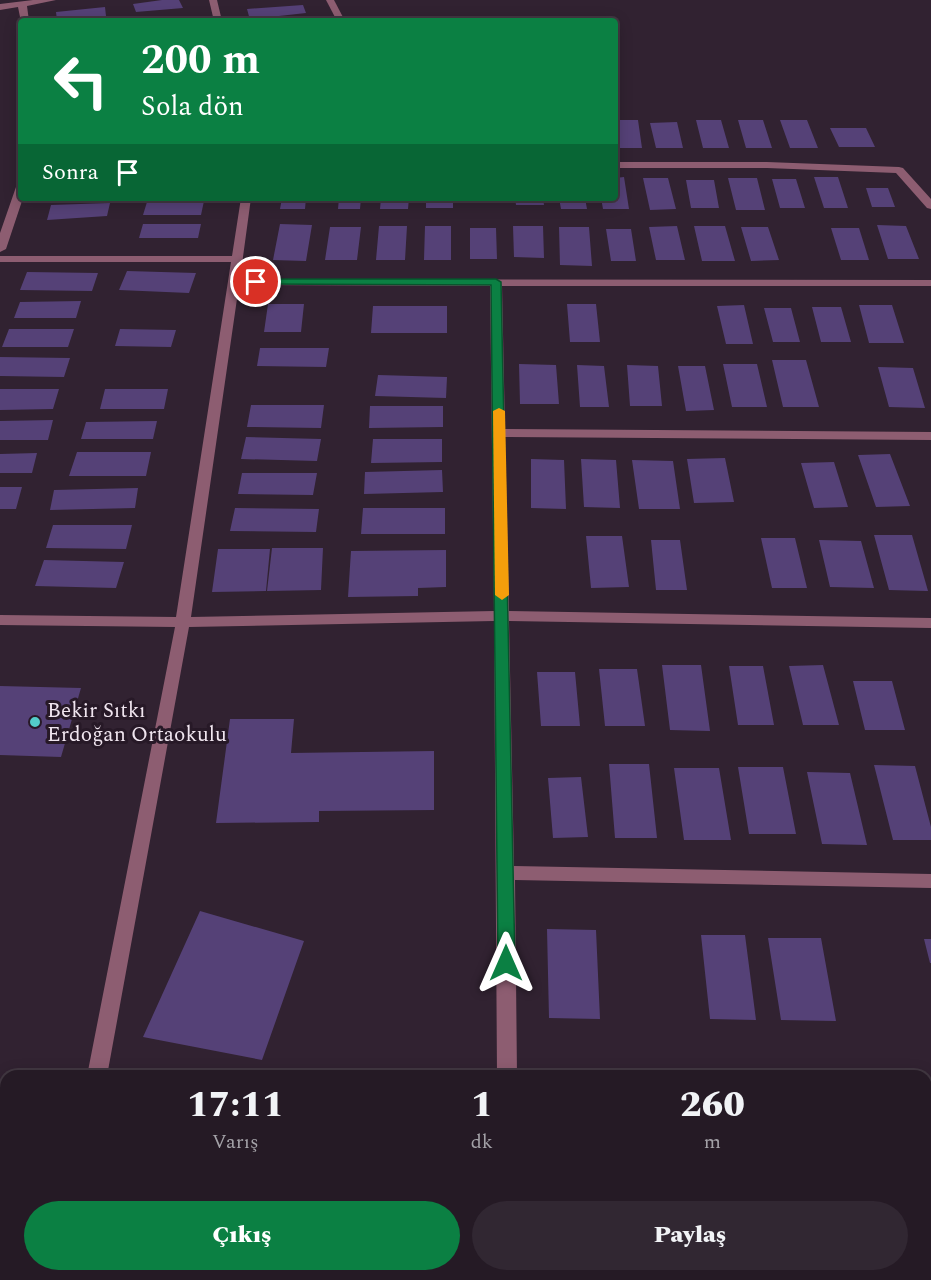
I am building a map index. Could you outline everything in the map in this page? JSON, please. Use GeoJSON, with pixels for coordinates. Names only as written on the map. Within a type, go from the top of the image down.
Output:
{"type":"FeatureCollection","features":[{"type":"Feature","properties":{"kind":"street"},"geometry":{"type":"LineString","coordinates":[[0,7],[52,0]]}},
{"type":"Feature","properties":{"kind":"street"},"geometry":{"type":"LineString","coordinates":[[213,0],[217,18]]}},
{"type":"Feature","properties":{"kind":"street"},"geometry":{"type":"LineString","coordinates":[[21,4],[24,18]]}},
{"type":"Feature","properties":{"kind":"street"},"geometry":{"type":"LineString","coordinates":[[618,165],[768,165],[900,170],[931,206]]}},
{"type":"Feature","properties":{"kind":"street"},"geometry":{"type":"LineString","coordinates":[[0,249],[18,196]]}},
{"type":"Feature","properties":{"kind":"street"},"geometry":{"type":"LineString","coordinates":[[99,1070],[183,622],[246,201]]}},
{"type":"Feature","properties":{"kind":"street"},"geometry":{"type":"LineString","coordinates":[[0,259],[236,259]]}},
{"type":"Feature","properties":{"kind":"street"},"geometry":{"type":"LineString","coordinates":[[233,282],[931,283]]}},
{"type":"Feature","properties":{"kind":"street"},"geometry":{"type":"LineString","coordinates":[[496,282],[507,1070]]}},
{"type":"Feature","properties":{"kind":"street"},"geometry":{"type":"LineString","coordinates":[[499,433],[931,436]]}},
{"type":"Feature","properties":{"kind":"street"},"geometry":{"type":"LineString","coordinates":[[0,620],[183,622],[502,616],[931,623]]}},
{"type":"Feature","properties":{"kind":"street"},"geometry":{"type":"LineString","coordinates":[[506,873],[931,881]]}},
{"type":"Feature","properties":{"kind":"lane"},"geometry":{"type":"LineString","coordinates":[[330,0],[339,18]]}},
{"type":"Feature","properties":{"kind":"building"},"geometry":{"type":"Polygon","coordinates":[[[179,0],[183,8],[136,12],[133,4],[179,0]]]}},
{"type":"Feature","properties":{"kind":"building"},"geometry":{"type":"Polygon","coordinates":[[[303,5],[306,13],[270,18],[249,18],[247,9],[303,5]]]}},
{"type":"Feature","properties":{"kind":"building"},"geometry":{"type":"Polygon","coordinates":[[[105,7],[106,16],[57,18],[56,12],[105,7]]]}},
{"type":"Feature","properties":{"kind":"building"},"geometry":{"type":"Polygon","coordinates":[[[618,120],[638,120],[642,148],[618,148],[618,120]]]}},
{"type":"Feature","properties":{"kind":"building"},"geometry":{"type":"Polygon","coordinates":[[[696,120],[721,120],[729,148],[703,148],[696,120]]]}},
{"type":"Feature","properties":{"kind":"building"},"geometry":{"type":"Polygon","coordinates":[[[738,120],[763,120],[772,148],[746,148],[738,120]]]}},
{"type":"Feature","properties":{"kind":"building"},"geometry":{"type":"Polygon","coordinates":[[[780,120],[807,120],[818,148],[790,148],[780,120]]]}},
{"type":"Feature","properties":{"kind":"building"},"geometry":{"type":"Polygon","coordinates":[[[677,122],[683,148],[656,148],[650,123],[677,122]]]}},
{"type":"Feature","properties":{"kind":"building"},"geometry":{"type":"Polygon","coordinates":[[[830,128],[866,128],[875,147],[839,147],[830,128]]]}},
{"type":"Feature","properties":{"kind":"building"},"geometry":{"type":"Polygon","coordinates":[[[624,177],[629,209],[603,209],[602,201],[618,201],[618,178],[624,177]]]}},
{"type":"Feature","properties":{"kind":"building"},"geometry":{"type":"Polygon","coordinates":[[[814,177],[838,177],[848,208],[824,208],[814,177]]]}},
{"type":"Feature","properties":{"kind":"building"},"geometry":{"type":"Polygon","coordinates":[[[643,178],[668,178],[676,209],[650,210],[643,178]]]}},
{"type":"Feature","properties":{"kind":"building"},"geometry":{"type":"Polygon","coordinates":[[[728,178],[757,178],[765,210],[736,210],[728,178]]]}},
{"type":"Feature","properties":{"kind":"building"},"geometry":{"type":"Polygon","coordinates":[[[772,179],[796,179],[805,208],[780,208],[772,179]]]}},
{"type":"Feature","properties":{"kind":"building"},"geometry":{"type":"Polygon","coordinates":[[[686,180],[714,180],[719,208],[691,208],[686,180]]]}},
{"type":"Feature","properties":{"kind":"building"},"geometry":{"type":"Polygon","coordinates":[[[866,188],[888,188],[895,207],[872,207],[866,188]]]}},
{"type":"Feature","properties":{"kind":"building"},"geometry":{"type":"Polygon","coordinates":[[[204,201],[201,215],[143,215],[147,202],[204,201]]]}},
{"type":"Feature","properties":{"kind":"building"},"geometry":{"type":"Polygon","coordinates":[[[281,201],[306,201],[305,209],[280,209],[281,201]]]}},
{"type":"Feature","properties":{"kind":"building"},"geometry":{"type":"Polygon","coordinates":[[[339,201],[361,201],[360,209],[338,209],[339,201]]]}},
{"type":"Feature","properties":{"kind":"building"},"geometry":{"type":"Polygon","coordinates":[[[381,201],[409,201],[408,209],[380,209],[381,201]]]}},
{"type":"Feature","properties":{"kind":"building"},"geometry":{"type":"Polygon","coordinates":[[[426,201],[453,201],[453,208],[426,208],[426,201]]]}},
{"type":"Feature","properties":{"kind":"building"},"geometry":{"type":"Polygon","coordinates":[[[515,201],[543,201],[544,205],[516,205],[515,201]]]}},
{"type":"Feature","properties":{"kind":"building"},"geometry":{"type":"Polygon","coordinates":[[[560,201],[586,201],[587,209],[561,209],[560,201]]]}},
{"type":"Feature","properties":{"kind":"building"},"geometry":{"type":"Polygon","coordinates":[[[110,203],[107,216],[47,220],[51,205],[110,203]]]}},
{"type":"Feature","properties":{"kind":"building"},"geometry":{"type":"Polygon","coordinates":[[[143,224],[201,224],[198,238],[139,238],[143,224]]]}},
{"type":"Feature","properties":{"kind":"building"},"geometry":{"type":"Polygon","coordinates":[[[280,224],[312,225],[306,261],[273,260],[280,224]]]}},
{"type":"Feature","properties":{"kind":"building"},"geometry":{"type":"Polygon","coordinates":[[[877,225],[906,226],[919,259],[888,259],[877,225]]]}},
{"type":"Feature","properties":{"kind":"building"},"geometry":{"type":"Polygon","coordinates":[[[379,226],[407,226],[405,260],[376,260],[379,226]]]}},
{"type":"Feature","properties":{"kind":"building"},"geometry":{"type":"Polygon","coordinates":[[[425,226],[451,226],[451,260],[424,260],[425,226]]]}},
{"type":"Feature","properties":{"kind":"building"},"geometry":{"type":"Polygon","coordinates":[[[513,226],[543,226],[544,258],[514,257],[513,226]]]}},
{"type":"Feature","properties":{"kind":"building"},"geometry":{"type":"Polygon","coordinates":[[[677,226],[685,260],[656,260],[649,227],[677,226]]]}},
{"type":"Feature","properties":{"kind":"building"},"geometry":{"type":"Polygon","coordinates":[[[694,226],[725,226],[735,261],[702,261],[694,226]]]}},
{"type":"Feature","properties":{"kind":"building"},"geometry":{"type":"Polygon","coordinates":[[[330,227],[361,227],[357,260],[325,260],[330,227]]]}},
{"type":"Feature","properties":{"kind":"building"},"geometry":{"type":"Polygon","coordinates":[[[559,227],[589,227],[592,266],[560,265],[559,227]]]}},
{"type":"Feature","properties":{"kind":"building"},"geometry":{"type":"Polygon","coordinates":[[[741,227],[768,227],[779,260],[751,261],[741,227]]]}},
{"type":"Feature","properties":{"kind":"building"},"geometry":{"type":"Polygon","coordinates":[[[470,228],[496,228],[497,259],[470,259],[470,228]]]}},
{"type":"Feature","properties":{"kind":"building"},"geometry":{"type":"Polygon","coordinates":[[[831,228],[859,228],[869,260],[841,260],[831,228]]]}},
{"type":"Feature","properties":{"kind":"building"},"geometry":{"type":"Polygon","coordinates":[[[606,229],[631,229],[636,261],[611,261],[606,229]]]}},
{"type":"Feature","properties":{"kind":"building"},"geometry":{"type":"Polygon","coordinates":[[[127,271],[196,273],[189,293],[119,290],[127,271]]]}},
{"type":"Feature","properties":{"kind":"building"},"geometry":{"type":"Polygon","coordinates":[[[27,272],[98,273],[92,291],[20,290],[27,272]]]}},
{"type":"Feature","properties":{"kind":"building"},"geometry":{"type":"Polygon","coordinates":[[[81,301],[76,318],[14,318],[20,302],[81,301]]]}},
{"type":"Feature","properties":{"kind":"building"},"geometry":{"type":"Polygon","coordinates":[[[268,304],[304,304],[301,332],[264,332],[268,304]]]}},
{"type":"Feature","properties":{"kind":"building"},"geometry":{"type":"Polygon","coordinates":[[[567,304],[596,304],[600,342],[570,342],[567,304]]]}},
{"type":"Feature","properties":{"kind":"building"},"geometry":{"type":"Polygon","coordinates":[[[744,305],[753,344],[726,344],[717,306],[744,305]]]}},
{"type":"Feature","properties":{"kind":"building"},"geometry":{"type":"Polygon","coordinates":[[[859,305],[892,305],[904,343],[869,343],[859,305]]]}},
{"type":"Feature","properties":{"kind":"building"},"geometry":{"type":"Polygon","coordinates":[[[373,306],[447,306],[447,333],[371,333],[373,306]]]}},
{"type":"Feature","properties":{"kind":"building"},"geometry":{"type":"Polygon","coordinates":[[[812,307],[841,307],[851,342],[821,342],[812,307]]]}},
{"type":"Feature","properties":{"kind":"building"},"geometry":{"type":"Polygon","coordinates":[[[764,308],[791,308],[800,342],[773,342],[764,308]]]}},
{"type":"Feature","properties":{"kind":"building"},"geometry":{"type":"Polygon","coordinates":[[[9,329],[74,329],[68,347],[2,347],[9,329]]]}},
{"type":"Feature","properties":{"kind":"building"},"geometry":{"type":"Polygon","coordinates":[[[120,329],[176,330],[171,347],[115,346],[120,329]]]}},
{"type":"Feature","properties":{"kind":"building"},"geometry":{"type":"Polygon","coordinates":[[[260,348],[329,348],[326,367],[257,366],[260,348]]]}},
{"type":"Feature","properties":{"kind":"building"},"geometry":{"type":"Polygon","coordinates":[[[0,357],[70,358],[64,377],[0,376],[0,357]]]}},
{"type":"Feature","properties":{"kind":"building"},"geometry":{"type":"Polygon","coordinates":[[[772,360],[806,360],[819,407],[783,407],[772,360]]]}},
{"type":"Feature","properties":{"kind":"building"},"geometry":{"type":"Polygon","coordinates":[[[519,364],[556,365],[559,404],[520,404],[519,364]]]}},
{"type":"Feature","properties":{"kind":"building"},"geometry":{"type":"Polygon","coordinates":[[[723,364],[757,364],[767,407],[732,407],[723,364]]]}},
{"type":"Feature","properties":{"kind":"building"},"geometry":{"type":"Polygon","coordinates":[[[577,365],[604,366],[609,407],[580,407],[577,365]]]}},
{"type":"Feature","properties":{"kind":"building"},"geometry":{"type":"Polygon","coordinates":[[[627,365],[658,366],[662,406],[630,406],[627,365]]]}},
{"type":"Feature","properties":{"kind":"building"},"geometry":{"type":"Polygon","coordinates":[[[678,366],[705,366],[714,410],[686,411],[678,366]]]}},
{"type":"Feature","properties":{"kind":"building"},"geometry":{"type":"Polygon","coordinates":[[[878,367],[913,368],[925,408],[889,407],[878,367]]]}},
{"type":"Feature","properties":{"kind":"building"},"geometry":{"type":"Polygon","coordinates":[[[378,375],[447,377],[446,398],[375,396],[378,375]]]}},
{"type":"Feature","properties":{"kind":"building"},"geometry":{"type":"Polygon","coordinates":[[[0,389],[59,389],[53,409],[0,410],[0,389]]]}},
{"type":"Feature","properties":{"kind":"building"},"geometry":{"type":"Polygon","coordinates":[[[105,389],[168,389],[164,409],[100,409],[105,389]]]}},
{"type":"Feature","properties":{"kind":"building"},"geometry":{"type":"Polygon","coordinates":[[[251,405],[324,405],[321,428],[247,427],[251,405]]]}},
{"type":"Feature","properties":{"kind":"building"},"geometry":{"type":"Polygon","coordinates":[[[370,406],[443,406],[443,427],[369,428],[370,406]]]}},
{"type":"Feature","properties":{"kind":"building"},"geometry":{"type":"Polygon","coordinates":[[[53,420],[48,440],[0,440],[0,421],[53,420]]]}},
{"type":"Feature","properties":{"kind":"building"},"geometry":{"type":"Polygon","coordinates":[[[157,421],[153,439],[81,439],[86,422],[157,421]]]}},
{"type":"Feature","properties":{"kind":"building"},"geometry":{"type":"Polygon","coordinates":[[[246,437],[321,439],[317,461],[241,459],[246,437]]]}},
{"type":"Feature","properties":{"kind":"building"},"geometry":{"type":"Polygon","coordinates":[[[373,439],[442,439],[442,462],[371,463],[373,439]]]}},
{"type":"Feature","properties":{"kind":"building"},"geometry":{"type":"Polygon","coordinates":[[[77,452],[151,452],[146,476],[69,476],[77,452]]]}},
{"type":"Feature","properties":{"kind":"building"},"geometry":{"type":"Polygon","coordinates":[[[37,453],[32,473],[0,473],[0,454],[37,453]]]}},
{"type":"Feature","properties":{"kind":"building"},"geometry":{"type":"Polygon","coordinates":[[[890,454],[910,506],[876,507],[858,455],[890,454]]]}},
{"type":"Feature","properties":{"kind":"building"},"geometry":{"type":"Polygon","coordinates":[[[725,458],[734,502],[694,503],[687,459],[725,458]]]}},
{"type":"Feature","properties":{"kind":"building"},"geometry":{"type":"Polygon","coordinates":[[[531,459],[564,460],[566,509],[531,508],[531,459]]]}},
{"type":"Feature","properties":{"kind":"building"},"geometry":{"type":"Polygon","coordinates":[[[581,459],[616,460],[620,508],[584,507],[581,459]]]}},
{"type":"Feature","properties":{"kind":"building"},"geometry":{"type":"Polygon","coordinates":[[[632,460],[673,461],[680,509],[639,509],[632,460]]]}},
{"type":"Feature","properties":{"kind":"building"},"geometry":{"type":"Polygon","coordinates":[[[834,462],[848,507],[814,508],[801,463],[834,462]]]}},
{"type":"Feature","properties":{"kind":"building"},"geometry":{"type":"Polygon","coordinates":[[[442,470],[443,492],[364,494],[365,472],[442,470]]]}},
{"type":"Feature","properties":{"kind":"building"},"geometry":{"type":"Polygon","coordinates":[[[242,473],[317,473],[313,495],[238,494],[242,473]]]}},
{"type":"Feature","properties":{"kind":"building"},"geometry":{"type":"Polygon","coordinates":[[[0,487],[22,487],[16,509],[0,509],[0,487]]]}},
{"type":"Feature","properties":{"kind":"building"},"geometry":{"type":"Polygon","coordinates":[[[138,488],[135,508],[50,510],[54,490],[138,488]]]}},
{"type":"Feature","properties":{"kind":"building"},"geometry":{"type":"Polygon","coordinates":[[[235,508],[319,509],[316,532],[230,531],[235,508]]]}},
{"type":"Feature","properties":{"kind":"building"},"geometry":{"type":"Polygon","coordinates":[[[363,508],[445,508],[445,534],[361,534],[363,508]]]}},
{"type":"Feature","properties":{"kind":"building"},"geometry":{"type":"Polygon","coordinates":[[[53,525],[132,525],[126,549],[46,548],[53,525]]]}},
{"type":"Feature","properties":{"kind":"building"},"geometry":{"type":"Polygon","coordinates":[[[874,535],[912,535],[928,591],[889,590],[874,535]]]}},
{"type":"Feature","properties":{"kind":"building"},"geometry":{"type":"Polygon","coordinates":[[[586,536],[622,536],[629,587],[591,588],[586,536]]]}},
{"type":"Feature","properties":{"kind":"building"},"geometry":{"type":"Polygon","coordinates":[[[761,538],[795,538],[807,588],[772,588],[761,538]]]}},
{"type":"Feature","properties":{"kind":"building"},"geometry":{"type":"Polygon","coordinates":[[[651,540],[680,540],[687,590],[656,590],[651,540]]]}},
{"type":"Feature","properties":{"kind":"building"},"geometry":{"type":"Polygon","coordinates":[[[819,540],[861,541],[874,588],[830,587],[819,540]]]}},
{"type":"Feature","properties":{"kind":"building"},"geometry":{"type":"Polygon","coordinates":[[[272,548],[323,548],[321,590],[267,591],[272,548]]]}},
{"type":"Feature","properties":{"kind":"building"},"geometry":{"type":"Polygon","coordinates":[[[218,549],[270,549],[266,591],[212,592],[218,549]]]}},
{"type":"Feature","properties":{"kind":"building"},"geometry":{"type":"Polygon","coordinates":[[[446,550],[446,587],[418,588],[418,596],[348,597],[351,551],[446,550]]]}},
{"type":"Feature","properties":{"kind":"building"},"geometry":{"type":"Polygon","coordinates":[[[44,560],[124,562],[116,588],[35,586],[44,560]]]}},
{"type":"Feature","properties":{"kind":"building"},"geometry":{"type":"Polygon","coordinates":[[[662,665],[701,665],[710,731],[670,730],[662,665]]]}},
{"type":"Feature","properties":{"kind":"building"},"geometry":{"type":"Polygon","coordinates":[[[823,665],[839,725],[803,725],[789,666],[823,665]]]}},
{"type":"Feature","properties":{"kind":"building"},"geometry":{"type":"Polygon","coordinates":[[[729,666],[763,666],[774,725],[738,725],[729,666]]]}},
{"type":"Feature","properties":{"kind":"building"},"geometry":{"type":"Polygon","coordinates":[[[599,669],[637,669],[645,726],[605,726],[599,669]]]}},
{"type":"Feature","properties":{"kind":"building"},"geometry":{"type":"Polygon","coordinates":[[[537,672],[575,672],[580,726],[541,726],[537,672]]]}},
{"type":"Feature","properties":{"kind":"building"},"geometry":{"type":"Polygon","coordinates":[[[853,681],[892,681],[905,730],[865,730],[853,681]]]}},
{"type":"Feature","properties":{"kind":"building","name":"Bekir Sıtkı Erdoğan Ortaokulu"},"geometry":{"type":"Polygon","coordinates":[[[0,686],[81,688],[61,757],[0,755],[0,686]]]}},
{"type":"Feature","properties":{"kind":"building"},"geometry":{"type":"Polygon","coordinates":[[[230,719],[294,719],[291,753],[434,751],[434,810],[319,811],[319,822],[216,823],[230,719]]]}},
{"type":"Feature","properties":{"kind":"building"},"geometry":{"type":"Polygon","coordinates":[[[609,764],[649,764],[657,838],[615,838],[609,764]]]}},
{"type":"Feature","properties":{"kind":"building"},"geometry":{"type":"Polygon","coordinates":[[[874,765],[915,766],[931,827],[931,840],[893,840],[874,765]]]}},
{"type":"Feature","properties":{"kind":"building"},"geometry":{"type":"Polygon","coordinates":[[[738,767],[783,767],[796,834],[749,834],[738,767]]]}},
{"type":"Feature","properties":{"kind":"building"},"geometry":{"type":"Polygon","coordinates":[[[674,768],[719,768],[731,840],[684,840],[674,768]]]}},
{"type":"Feature","properties":{"kind":"building"},"geometry":{"type":"Polygon","coordinates":[[[807,772],[850,773],[867,845],[822,844],[807,772]]]}},
{"type":"Feature","properties":{"kind":"building"},"geometry":{"type":"Polygon","coordinates":[[[581,777],[588,837],[553,838],[548,778],[581,777]]]}},
{"type":"Feature","properties":{"kind":"building"},"geometry":{"type":"Polygon","coordinates":[[[200,911],[304,941],[262,1060],[143,1037],[200,911]]]}},
{"type":"Feature","properties":{"kind":"building"},"geometry":{"type":"Polygon","coordinates":[[[547,929],[596,930],[600,1019],[549,1018],[547,929]]]}},
{"type":"Feature","properties":{"kind":"building"},"geometry":{"type":"Polygon","coordinates":[[[701,935],[745,935],[756,1020],[710,1019],[701,935]]]}},
{"type":"Feature","properties":{"kind":"building"},"geometry":{"type":"Polygon","coordinates":[[[768,938],[821,938],[836,1021],[781,1020],[768,938]]]}},
{"type":"Feature","properties":{"kind":"building"},"geometry":{"type":"Polygon","coordinates":[[[924,939],[931,939],[931,963],[930,963],[924,939]]]}},
{"type":"Feature","properties":{"kind":"slow traffic"},"geometry":{"type":"LineString","coordinates":[[499,411],[502,595]]}},
{"type":"Feature","properties":{"kind":"place","name":"Bekir Sıtkı Erdoğan Ortaokulu"},"geometry":{"type":"Point","coordinates":[35,722]}},
{"type":"Feature","properties":{"kind":"route"},"geometry":{"type":"LineString","coordinates":[[256,282],[496,282],[506,963]]}}]}
